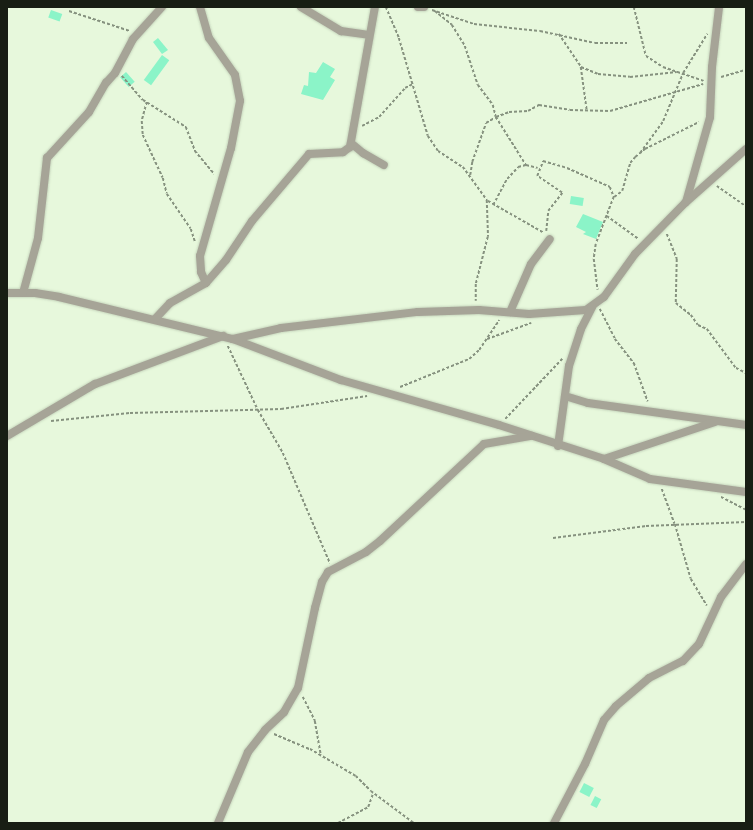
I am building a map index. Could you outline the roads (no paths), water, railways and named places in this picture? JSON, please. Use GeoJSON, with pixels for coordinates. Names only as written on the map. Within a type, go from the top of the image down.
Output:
{"type":"FeatureCollection","features":[{"type":"Feature","properties":{"kind":"street"},"geometry":{"type":"LineString","coordinates":[[22,293],[38,238],[47,158],[89,112],[106,83],[117,70],[138,33],[162,7]]}},
{"type":"Feature","properties":{"kind":"street"},"geometry":{"type":"LineString","coordinates":[[200,7],[209,38],[232,67],[239,93],[238,117],[200,256],[201,272],[206,283]]}},
{"type":"Feature","properties":{"kind":"street"},"geometry":{"type":"LineString","coordinates":[[301,7],[341,30],[369,35]]}},
{"type":"Feature","properties":{"kind":"street"},"geometry":{"type":"LineString","coordinates":[[154,319],[170,303],[206,283],[226,260],[252,221],[278,192],[301,161],[314,152],[343,152],[352,140],[375,7]]}},
{"type":"Feature","properties":{"kind":"street"},"geometry":{"type":"LineString","coordinates":[[686,203],[710,117],[711,82],[719,7]]}},
{"type":"Feature","properties":{"kind":"street"},"geometry":{"type":"LineString","coordinates":[[352,140],[363,153],[384,165]]}},
{"type":"Feature","properties":{"kind":"street"},"geometry":{"type":"LineString","coordinates":[[558,446],[573,348],[597,303],[644,245],[709,180],[746,148]]}},
{"type":"Feature","properties":{"kind":"street"},"geometry":{"type":"LineString","coordinates":[[509,312],[531,264],[550,239]]}},
{"type":"Feature","properties":{"kind":"street"},"geometry":{"type":"LineString","coordinates":[[7,293],[59,297],[224,336],[341,380],[499,424],[658,480],[746,492]]}},
{"type":"Feature","properties":{"kind":"street"},"geometry":{"type":"LineString","coordinates":[[233,339],[320,322],[418,312],[479,310],[548,314],[580,311],[597,303]]}},
{"type":"Feature","properties":{"kind":"street"},"geometry":{"type":"LineString","coordinates":[[7,436],[95,384],[224,336]]}},
{"type":"Feature","properties":{"kind":"street"},"geometry":{"type":"LineString","coordinates":[[565,396],[588,403],[746,426]]}},
{"type":"Feature","properties":{"kind":"street"},"geometry":{"type":"LineString","coordinates":[[604,460],[718,421]]}},
{"type":"Feature","properties":{"kind":"street"},"geometry":{"type":"LineString","coordinates":[[218,823],[248,752],[265,730],[284,712],[300,684],[319,593],[325,577],[332,568],[358,557],[380,541],[484,444],[532,436]]}},
{"type":"Feature","properties":{"kind":"street"},"geometry":{"type":"LineString","coordinates":[[554,823],[609,713],[649,678],[683,661],[699,644],[721,597],[746,564]]}}]}
